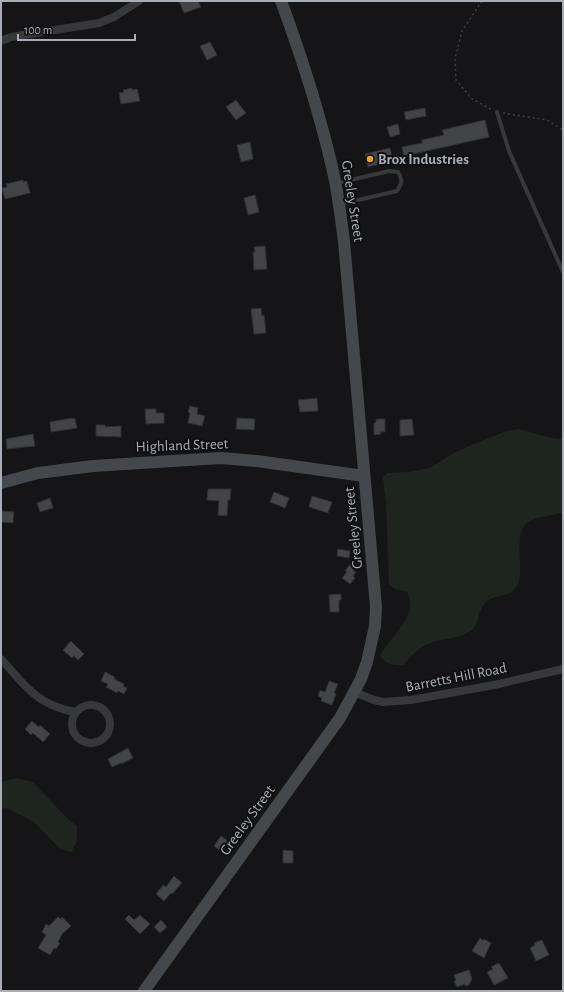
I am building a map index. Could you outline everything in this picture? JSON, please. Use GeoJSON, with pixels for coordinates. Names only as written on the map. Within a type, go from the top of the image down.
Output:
{"type":"FeatureCollection","features":[{"type":"Feature","properties":{"kind":"street"},"geometry":{"type":"LineString","coordinates":[[1,41],[11,37],[99,23],[114,17],[139,1]]}},
{"type":"Feature","properties":{"kind":"street","name":"Greeley Street"},"geometry":{"type":"LineString","coordinates":[[144,991],[340,718],[363,673],[372,644],[376,608],[345,250],[339,204],[323,133],[302,63],[281,1]]}},
{"type":"Feature","properties":{"kind":"street","name":"Highland Street"},"geometry":{"type":"LineString","coordinates":[[1,483],[38,473],[93,466],[221,458],[257,461],[364,476]]}},
{"type":"Feature","properties":{"kind":"street"},"geometry":{"type":"LineString","coordinates":[[1,659],[37,696],[55,707],[75,712]]}},
{"type":"Feature","properties":{"kind":"street","name":"Barretts Hill Road"},"geometry":{"type":"LineString","coordinates":[[354,692],[383,702],[412,700],[494,685],[563,669]]}},
{"type":"Feature","properties":{"kind":"street"},"geometry":{"type":"LineString","coordinates":[[86,705],[93,705],[104,710],[110,722],[110,728],[107,734],[98,742],[92,743],[80,740],[75,736],[72,730],[71,724],[75,712],[86,705]]}},
{"type":"Feature","properties":{"kind":"lane"},"geometry":{"type":"LineString","coordinates":[[497,112],[509,151],[563,272]]}},
{"type":"Feature","properties":{"kind":"lane"},"geometry":{"type":"LineString","coordinates":[[335,184],[389,171],[398,172],[402,177],[402,183],[397,191],[339,204]]}},
{"type":"Feature","properties":{"kind":"path"},"geometry":{"type":"LineString","coordinates":[[482,1],[462,31],[455,59],[456,80],[471,98],[497,112],[547,120],[563,130]]}},
{"type":"Feature","properties":{"kind":"shaded area"},"geometry":{"type":"Polygon","coordinates":[[[519,429],[551,438],[561,439],[563,436],[563,513],[545,516],[528,522],[523,528],[520,537],[520,577],[518,585],[510,593],[490,599],[481,609],[477,623],[473,629],[461,636],[427,644],[414,653],[403,665],[393,665],[387,663],[380,656],[407,618],[410,610],[410,601],[407,592],[389,585],[386,505],[383,477],[387,473],[409,472],[430,468],[452,454],[467,447],[506,431],[519,429]]]}},
{"type":"Feature","properties":{"kind":"shaded area"},"geometry":{"type":"Polygon","coordinates":[[[17,778],[33,782],[67,818],[77,826],[77,842],[71,852],[60,849],[34,822],[7,808],[1,809],[1,782],[17,778]]]}},
{"type":"Feature","properties":{"kind":"building"},"geometry":{"type":"Polygon","coordinates":[[[179,1],[198,1],[201,7],[184,13],[179,1]]]}},
{"type":"Feature","properties":{"kind":"building"},"geometry":{"type":"Polygon","coordinates":[[[210,42],[217,55],[207,60],[200,46],[210,42]]]}},
{"type":"Feature","properties":{"kind":"building"},"geometry":{"type":"Polygon","coordinates":[[[132,88],[132,90],[137,89],[140,101],[121,104],[119,93],[124,92],[123,90],[132,88]]]}},
{"type":"Feature","properties":{"kind":"building"},"geometry":{"type":"Polygon","coordinates":[[[236,100],[246,113],[236,120],[226,107],[236,100]]]}},
{"type":"Feature","properties":{"kind":"building"},"geometry":{"type":"Polygon","coordinates":[[[425,108],[426,116],[406,120],[404,112],[425,108]]]}},
{"type":"Feature","properties":{"kind":"building"},"geometry":{"type":"Polygon","coordinates":[[[485,120],[489,137],[404,156],[402,147],[422,143],[422,140],[444,135],[442,130],[485,120]]]}},
{"type":"Feature","properties":{"kind":"building"},"geometry":{"type":"Polygon","coordinates":[[[398,124],[400,134],[390,137],[387,127],[398,124]]]}},
{"type":"Feature","properties":{"kind":"building"},"geometry":{"type":"Polygon","coordinates":[[[250,142],[253,159],[241,162],[237,145],[250,142]]]}},
{"type":"Feature","properties":{"kind":"building"},"geometry":{"type":"Polygon","coordinates":[[[390,148],[392,156],[379,159],[380,164],[368,167],[365,154],[390,148]]]}},
{"type":"Feature","properties":{"kind":"building"},"geometry":{"type":"Polygon","coordinates":[[[23,180],[23,182],[27,181],[30,193],[5,199],[2,188],[7,187],[6,184],[23,180]]]}},
{"type":"Feature","properties":{"kind":"building"},"geometry":{"type":"Polygon","coordinates":[[[255,195],[259,212],[248,215],[244,198],[255,195]]]}},
{"type":"Feature","properties":{"kind":"building"},"geometry":{"type":"Polygon","coordinates":[[[265,246],[267,269],[254,270],[254,247],[265,246]]]}},
{"type":"Feature","properties":{"kind":"building"},"geometry":{"type":"Polygon","coordinates":[[[261,308],[262,316],[264,315],[266,333],[254,334],[251,309],[261,308]]]}},
{"type":"Feature","properties":{"kind":"building"},"geometry":{"type":"Polygon","coordinates":[[[317,398],[318,411],[300,412],[298,400],[317,398]]]}},
{"type":"Feature","properties":{"kind":"building"},"geometry":{"type":"Polygon","coordinates":[[[190,406],[198,408],[197,414],[205,416],[202,426],[188,423],[190,413],[188,412],[190,406]]]}},
{"type":"Feature","properties":{"kind":"building"},"geometry":{"type":"Polygon","coordinates":[[[145,409],[156,409],[156,413],[164,413],[164,423],[146,424],[145,409]]]}},
{"type":"Feature","properties":{"kind":"building"},"geometry":{"type":"Polygon","coordinates":[[[72,418],[75,419],[77,428],[51,432],[50,422],[72,418]]]}},
{"type":"Feature","properties":{"kind":"building"},"geometry":{"type":"Polygon","coordinates":[[[237,418],[255,419],[254,430],[236,429],[237,418]]]}},
{"type":"Feature","properties":{"kind":"building"},"geometry":{"type":"Polygon","coordinates":[[[376,419],[385,419],[385,432],[380,432],[381,434],[374,435],[374,423],[376,422],[376,419]]]}},
{"type":"Feature","properties":{"kind":"building"},"geometry":{"type":"Polygon","coordinates":[[[412,419],[414,435],[400,436],[400,420],[412,419]]]}},
{"type":"Feature","properties":{"kind":"building"},"geometry":{"type":"Polygon","coordinates":[[[96,425],[105,425],[105,427],[121,426],[121,437],[96,436],[96,425]]]}},
{"type":"Feature","properties":{"kind":"building"},"geometry":{"type":"Polygon","coordinates":[[[33,434],[35,446],[7,449],[6,439],[33,434]]]}},
{"type":"Feature","properties":{"kind":"building"},"geometry":{"type":"Polygon","coordinates":[[[208,489],[231,489],[230,500],[228,500],[227,516],[218,515],[219,501],[207,500],[208,489]]]}},
{"type":"Feature","properties":{"kind":"building"},"geometry":{"type":"Polygon","coordinates":[[[274,492],[289,498],[285,508],[270,502],[274,492]]]}},
{"type":"Feature","properties":{"kind":"building"},"geometry":{"type":"Polygon","coordinates":[[[312,496],[332,502],[328,513],[309,507],[312,496]]]}},
{"type":"Feature","properties":{"kind":"building"},"geometry":{"type":"Polygon","coordinates":[[[50,498],[53,508],[40,512],[37,503],[50,498]]]}},
{"type":"Feature","properties":{"kind":"building"},"geometry":{"type":"Polygon","coordinates":[[[1,511],[14,512],[13,523],[1,522],[1,511]]]}},
{"type":"Feature","properties":{"kind":"building"},"geometry":{"type":"Polygon","coordinates":[[[338,549],[350,551],[349,558],[337,556],[338,549]]]}},
{"type":"Feature","properties":{"kind":"building"},"geometry":{"type":"Polygon","coordinates":[[[351,563],[356,567],[353,571],[356,572],[353,576],[355,578],[350,584],[342,578],[347,572],[345,571],[351,563]]]}},
{"type":"Feature","properties":{"kind":"building"},"geometry":{"type":"Polygon","coordinates":[[[341,594],[341,600],[339,600],[339,612],[330,612],[329,595],[341,594]]]}},
{"type":"Feature","properties":{"kind":"building"},"geometry":{"type":"Polygon","coordinates":[[[71,641],[84,654],[78,660],[74,656],[72,658],[63,650],[71,641]]]}},
{"type":"Feature","properties":{"kind":"building"},"geometry":{"type":"Polygon","coordinates":[[[105,672],[124,684],[123,686],[127,688],[124,694],[118,691],[117,693],[106,687],[108,684],[101,681],[105,672]]]}},
{"type":"Feature","properties":{"kind":"building"},"geometry":{"type":"Polygon","coordinates":[[[329,681],[338,684],[334,693],[336,694],[332,705],[321,701],[322,698],[318,696],[320,690],[325,692],[329,681]]]}},
{"type":"Feature","properties":{"kind":"building"},"geometry":{"type":"Polygon","coordinates":[[[32,721],[39,727],[40,725],[50,734],[43,742],[33,733],[31,735],[25,729],[32,721]]]}},
{"type":"Feature","properties":{"kind":"building"},"geometry":{"type":"Polygon","coordinates":[[[128,748],[133,758],[112,767],[108,759],[128,748]]]}},
{"type":"Feature","properties":{"kind":"building"},"geometry":{"type":"Polygon","coordinates":[[[221,836],[229,842],[222,852],[214,846],[221,836]]]}},
{"type":"Feature","properties":{"kind":"building"},"geometry":{"type":"Polygon","coordinates":[[[283,850],[293,851],[293,863],[283,863],[283,850]]]}},
{"type":"Feature","properties":{"kind":"building"},"geometry":{"type":"Polygon","coordinates":[[[174,876],[182,883],[164,901],[156,894],[163,885],[166,887],[174,876]]]}},
{"type":"Feature","properties":{"kind":"building"},"geometry":{"type":"Polygon","coordinates":[[[129,915],[134,920],[140,915],[150,924],[140,934],[125,919],[129,915]]]}},
{"type":"Feature","properties":{"kind":"building"},"geometry":{"type":"Polygon","coordinates":[[[58,917],[61,919],[62,917],[71,926],[62,934],[58,942],[60,943],[56,949],[54,948],[50,955],[38,948],[46,935],[42,932],[46,924],[49,926],[58,917]]]}},
{"type":"Feature","properties":{"kind":"building"},"geometry":{"type":"Polygon","coordinates":[[[161,920],[167,927],[160,933],[154,927],[161,920]]]}},
{"type":"Feature","properties":{"kind":"building"},"geometry":{"type":"Polygon","coordinates":[[[480,938],[483,941],[484,939],[491,943],[484,958],[472,951],[480,938]]]}},
{"type":"Feature","properties":{"kind":"building"},"geometry":{"type":"Polygon","coordinates":[[[542,940],[549,955],[536,961],[530,948],[535,945],[534,943],[542,940]]]}},
{"type":"Feature","properties":{"kind":"building"},"geometry":{"type":"Polygon","coordinates":[[[499,963],[508,978],[494,985],[487,972],[493,969],[491,967],[499,963]]]}},
{"type":"Feature","properties":{"kind":"building"},"geometry":{"type":"Polygon","coordinates":[[[469,970],[472,979],[469,985],[465,986],[465,984],[457,987],[454,981],[456,980],[454,975],[469,970]]]}},
{"type":"Feature","properties":{"kind":"place","name":"Brox Industries"},"geometry":{"type":"Point","coordinates":[370,159]}}]}
